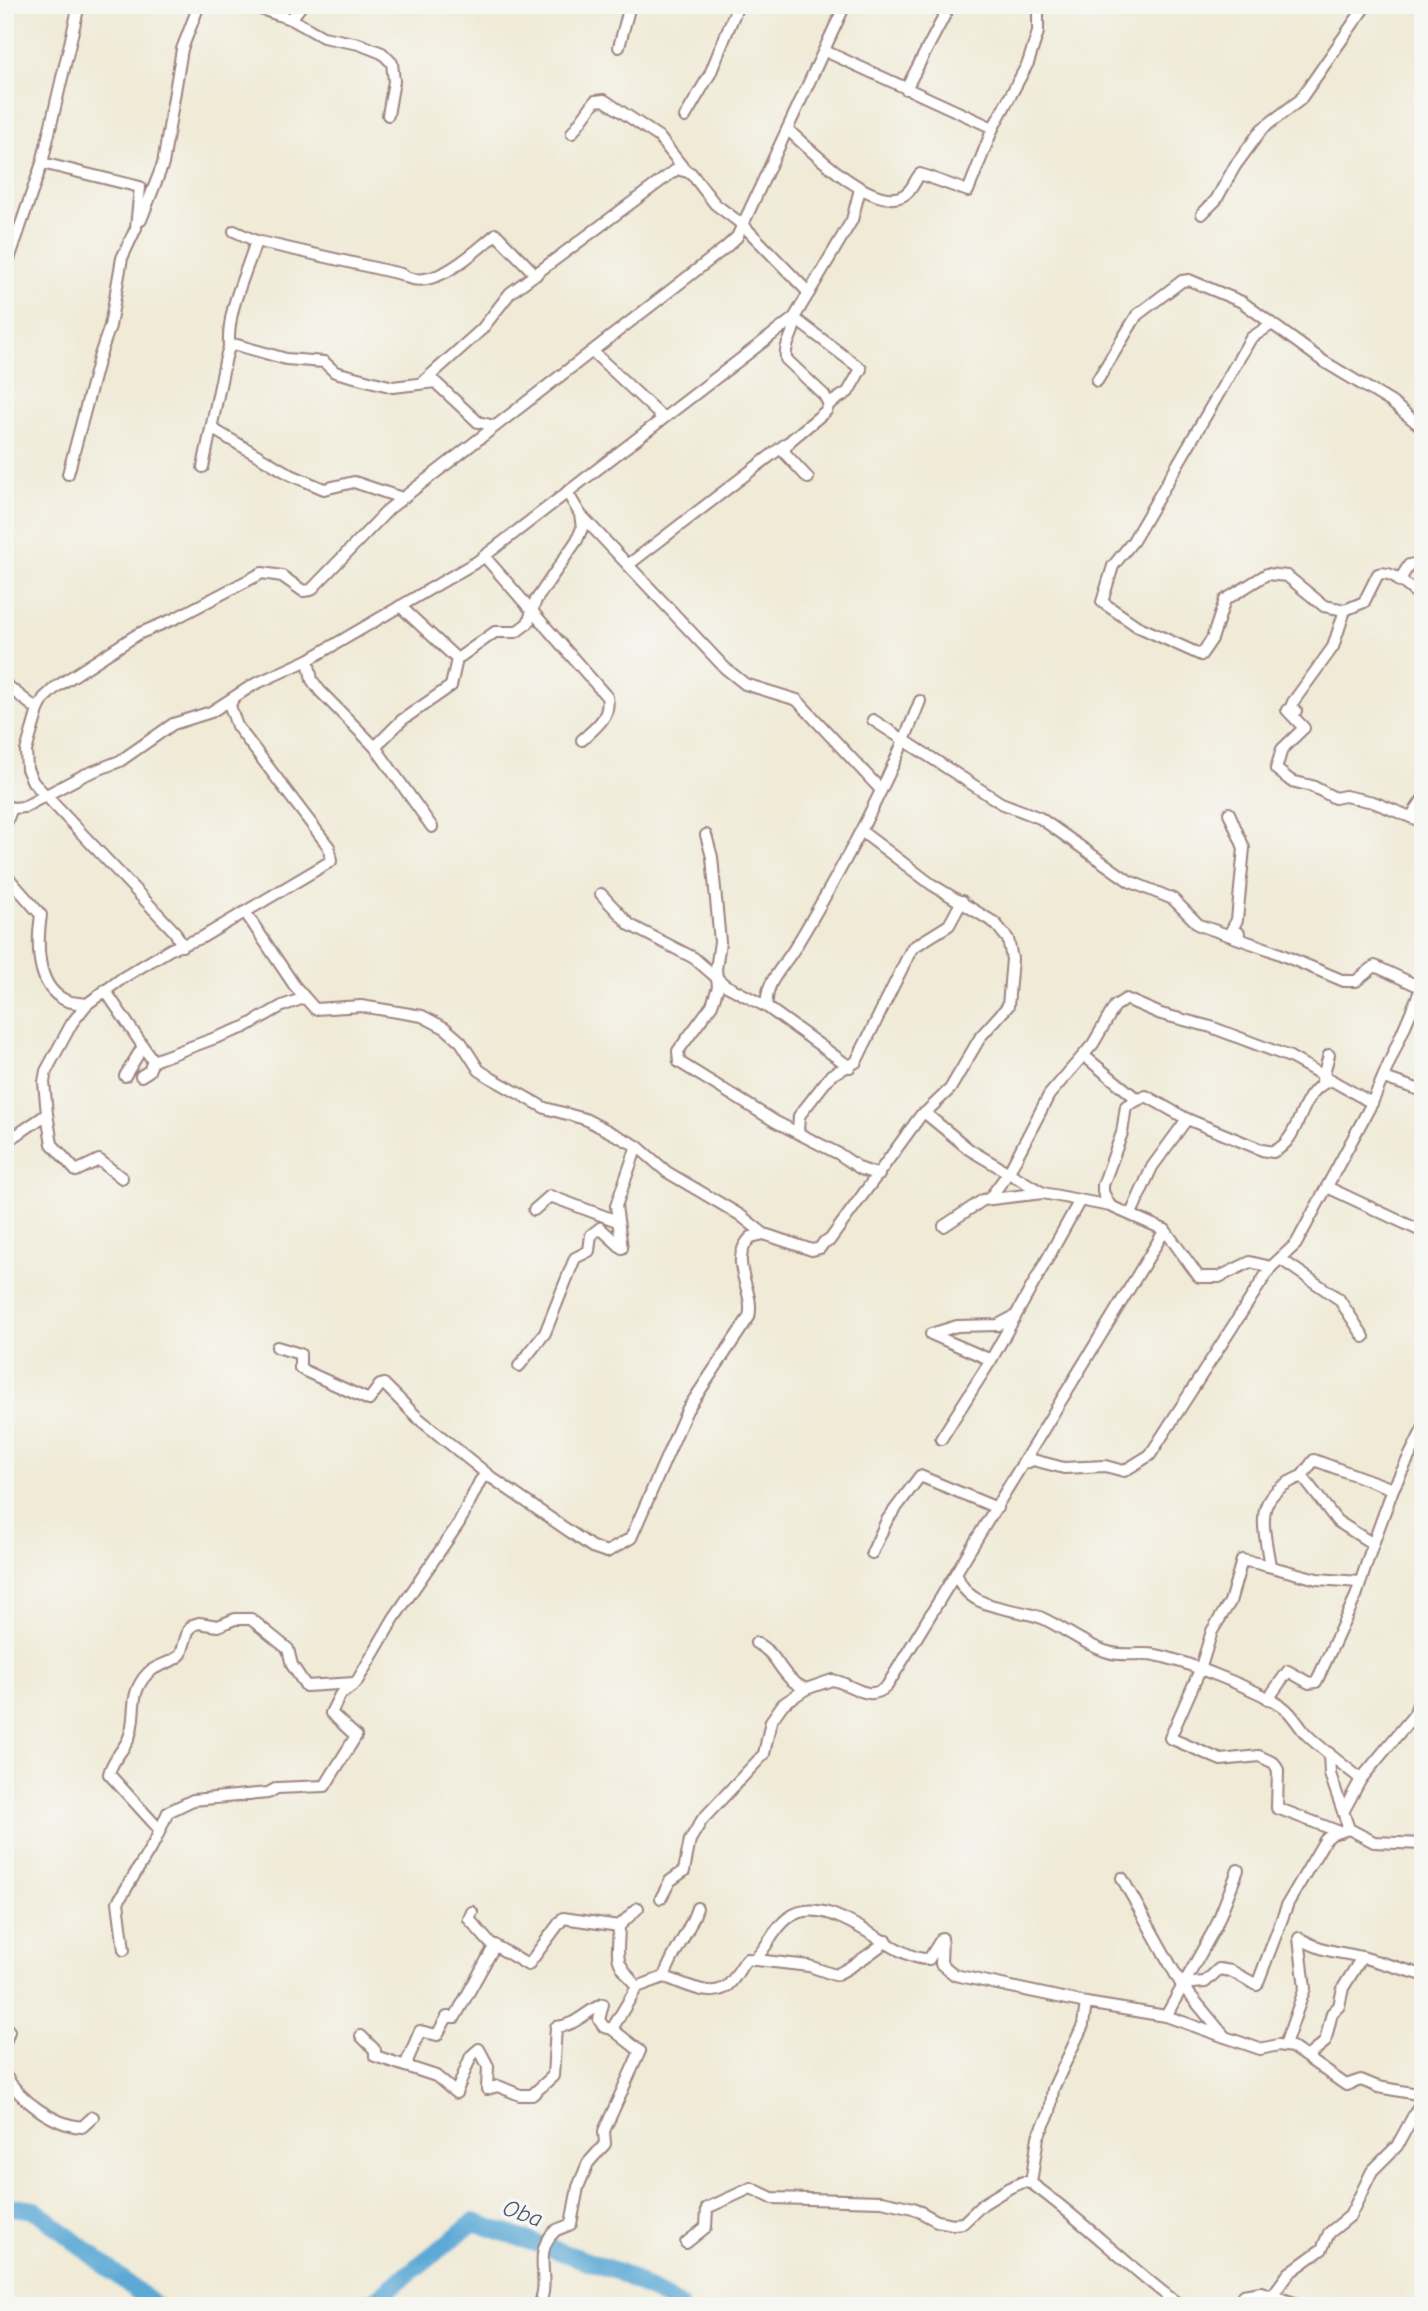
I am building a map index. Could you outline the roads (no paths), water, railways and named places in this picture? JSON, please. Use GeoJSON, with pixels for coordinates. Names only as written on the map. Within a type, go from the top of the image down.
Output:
{"type":"FeatureCollection","features":[{"type":"Feature","properties":{"kind":"street"},"geometry":{"type":"LineString","coordinates":[[5,271],[41,163],[79,5]]}},
{"type":"Feature","properties":{"kind":"street"},"geometry":{"type":"LineString","coordinates":[[122,258],[129,256],[132,250],[163,164],[182,49],[199,5]]}},
{"type":"Feature","properties":{"kind":"street"},"geometry":{"type":"LineString","coordinates":[[249,5],[291,19],[309,32],[359,44],[387,58],[392,63],[394,81],[388,115]]}},
{"type":"Feature","properties":{"kind":"street"},"geometry":{"type":"LineString","coordinates":[[291,19],[302,5]]}},
{"type":"Feature","properties":{"kind":"street"},"geometry":{"type":"LineString","coordinates":[[619,47],[630,5]]}},
{"type":"Feature","properties":{"kind":"street"},"geometry":{"type":"LineString","coordinates":[[685,117],[710,74],[738,5]]}},
{"type":"Feature","properties":{"kind":"street"},"geometry":{"type":"LineString","coordinates":[[182,946],[175,932],[33,782],[27,769],[26,751],[44,698],[119,645],[262,572],[282,576],[295,588],[311,590],[401,498],[725,248],[737,237],[743,225],[754,194],[788,130],[845,5]]}},
{"type":"Feature","properties":{"kind":"street"},"geometry":{"type":"LineString","coordinates":[[906,89],[950,5]]}},
{"type":"Feature","properties":{"kind":"street"},"geometry":{"type":"LineString","coordinates":[[788,130],[860,189],[880,199],[892,200],[909,192],[920,174],[968,191],[993,128],[1028,63],[1038,32],[1038,5]]}},
{"type":"Feature","properties":{"kind":"street"},"geometry":{"type":"LineString","coordinates":[[1202,214],[1216,200],[1235,166],[1262,129],[1300,100],[1366,5]]}},
{"type":"Feature","properties":{"kind":"street"},"geometry":{"type":"LineString","coordinates":[[825,51],[993,128]]}},
{"type":"Feature","properties":{"kind":"street"},"geometry":{"type":"LineString","coordinates":[[572,133],[595,101],[604,100],[659,137],[715,204],[743,225],[809,293]]}},
{"type":"Feature","properties":{"kind":"street"},"geometry":{"type":"LineString","coordinates":[[41,163],[140,187],[135,228],[122,258],[110,326],[68,474]]}},
{"type":"Feature","properties":{"kind":"street"},"geometry":{"type":"LineString","coordinates":[[422,383],[482,329],[510,293],[669,173],[685,170]]}},
{"type":"Feature","properties":{"kind":"street"},"geometry":{"type":"LineString","coordinates":[[5,826],[9,807],[47,796],[84,775],[120,761],[173,724],[211,712],[253,685],[308,660],[484,556],[794,318],[852,220],[860,189]]}},
{"type":"Feature","properties":{"kind":"street"},"geometry":{"type":"LineString","coordinates":[[5,227],[19,229]]}},
{"type":"Feature","properties":{"kind":"street"},"geometry":{"type":"LineString","coordinates":[[234,231],[256,241],[401,274],[407,278],[426,278],[463,261],[496,234],[536,275]]}},
{"type":"Feature","properties":{"kind":"street"},"geometry":{"type":"LineString","coordinates":[[203,467],[229,347],[235,297],[256,241]]}},
{"type":"Feature","properties":{"kind":"street"},"geometry":{"type":"LineString","coordinates":[[1097,381],[1137,315],[1182,281],[1189,280],[1234,298],[1323,361],[1391,402],[1423,428]]}},
{"type":"Feature","properties":{"kind":"street"},"geometry":{"type":"LineString","coordinates":[[794,318],[795,325],[785,344],[786,359],[824,395],[829,404]]}},
{"type":"Feature","properties":{"kind":"street"},"geometry":{"type":"LineString","coordinates":[[628,565],[791,440],[826,411],[829,404],[848,392],[861,369],[794,318]]}},
{"type":"Feature","properties":{"kind":"street"},"geometry":{"type":"LineString","coordinates":[[1272,324],[1256,331],[1236,361],[1133,541],[1112,566],[1102,602],[1137,626],[1201,655],[1212,639],[1225,600],[1267,575],[1287,576],[1324,606],[1345,610],[1364,602],[1378,574],[1393,575],[1423,597]]}},
{"type":"Feature","properties":{"kind":"street"},"geometry":{"type":"LineString","coordinates":[[229,347],[237,345],[286,359],[324,362],[335,372],[393,387],[435,382],[478,422],[495,426]]}},
{"type":"Feature","properties":{"kind":"street"},"geometry":{"type":"LineString","coordinates":[[593,352],[662,418]]}},
{"type":"Feature","properties":{"kind":"street"},"geometry":{"type":"LineString","coordinates":[[211,428],[290,475],[324,489],[354,482],[401,498]]}},
{"type":"Feature","properties":{"kind":"street"},"geometry":{"type":"LineString","coordinates":[[791,440],[783,451],[808,478]]}},
{"type":"Feature","properties":{"kind":"street"},"geometry":{"type":"LineString","coordinates":[[567,492],[580,514],[725,668],[745,684],[797,700],[881,790]]}},
{"type":"Feature","properties":{"kind":"street"},"geometry":{"type":"LineString","coordinates":[[375,747],[402,720],[451,686],[457,659],[495,632],[509,633],[522,629],[536,600],[577,540],[582,528],[580,514]]}},
{"type":"Feature","properties":{"kind":"street"},"geometry":{"type":"LineString","coordinates":[[484,556],[607,697],[609,706],[603,721],[582,740]]}},
{"type":"Feature","properties":{"kind":"street"},"geometry":{"type":"LineString","coordinates":[[1399,581],[1409,565],[1423,562]]}},
{"type":"Feature","properties":{"kind":"street"},"geometry":{"type":"LineString","coordinates":[[400,606],[457,659]]}},
{"type":"Feature","properties":{"kind":"street"},"geometry":{"type":"LineString","coordinates":[[1345,610],[1333,647],[1293,702],[1292,707],[1296,711],[1287,710],[1304,728],[1282,749],[1276,769],[1291,781],[1312,786],[1335,798],[1345,796],[1373,802],[1423,822]]}},
{"type":"Feature","properties":{"kind":"street"},"geometry":{"type":"LineString","coordinates":[[308,660],[313,680],[320,691],[375,747],[432,827]]}},
{"type":"Feature","properties":{"kind":"street"},"geometry":{"type":"LineString","coordinates":[[5,684],[38,710]]}},
{"type":"Feature","properties":{"kind":"street"},"geometry":{"type":"LineString","coordinates":[[122,1178],[99,1160],[76,1171],[52,1144],[44,1082],[46,1071],[72,1023],[87,1004],[105,990],[171,949],[182,946],[327,866],[331,854],[329,847],[237,726],[230,706],[233,698]]}},
{"type":"Feature","properties":{"kind":"street"},"geometry":{"type":"LineString","coordinates":[[768,1007],[766,994],[769,986],[798,944],[861,831],[904,742],[920,701]]}},
{"type":"Feature","properties":{"kind":"street"},"geometry":{"type":"LineString","coordinates":[[873,720],[1001,803],[1040,818],[1129,881],[1172,899],[1199,925],[1268,949],[1344,981],[1356,981],[1375,966],[1421,985],[1372,1103],[1296,1244],[1282,1260],[1271,1267],[1150,1455],[1124,1471],[1105,1466],[1064,1468],[1033,1460],[1024,1464]]}},
{"type":"Feature","properties":{"kind":"street"},"geometry":{"type":"LineString","coordinates":[[1411,817],[1423,799]]}},
{"type":"Feature","properties":{"kind":"street"},"geometry":{"type":"LineString","coordinates":[[1229,813],[1244,848],[1237,920],[1230,931],[1258,938],[1268,949]]}},
{"type":"Feature","properties":{"kind":"street"},"geometry":{"type":"LineString","coordinates":[[245,912],[314,1009],[361,1006],[422,1016],[445,1028],[461,1042],[479,1070],[491,1079],[545,1108],[585,1119],[637,1146],[667,1172],[740,1215],[764,1234],[812,1250],[829,1241],[920,1115],[950,1089],[981,1036],[1003,1015],[1010,994],[1012,959],[1008,939],[995,923],[930,884],[861,831]]}},
{"type":"Feature","properties":{"kind":"street"},"geometry":{"type":"LineString","coordinates":[[706,835],[712,857],[720,942],[717,994],[678,1051],[679,1062],[770,1118],[798,1131],[861,1169],[879,1175]]}},
{"type":"Feature","properties":{"kind":"street"},"geometry":{"type":"LineString","coordinates":[[5,874],[41,915],[36,945],[53,991],[65,1000],[87,1004]]}},
{"type":"Feature","properties":{"kind":"street"},"geometry":{"type":"LineString","coordinates":[[601,894],[630,925],[694,958],[716,979],[768,1007],[850,1067]]}},
{"type":"Feature","properties":{"kind":"street"},"geometry":{"type":"LineString","coordinates":[[798,1131],[799,1116],[831,1076],[850,1067],[863,1048],[912,948],[949,925],[962,901]]}},
{"type":"Feature","properties":{"kind":"street"},"geometry":{"type":"LineString","coordinates":[[105,990],[142,1048],[150,1053],[153,1061],[149,1070],[141,1076]]}},
{"type":"Feature","properties":{"kind":"street"},"geometry":{"type":"LineString","coordinates":[[153,1061],[245,1027],[282,1006],[304,998]]}},
{"type":"Feature","properties":{"kind":"street"},"geometry":{"type":"LineString","coordinates":[[944,1226],[989,1199],[1009,1172],[1044,1103],[1093,1044],[1120,1000],[1126,999],[1161,1014],[1211,1027],[1290,1057],[1372,1103]]}},
{"type":"Feature","properties":{"kind":"street"},"geometry":{"type":"LineString","coordinates":[[125,1076],[142,1048]]}},
{"type":"Feature","properties":{"kind":"street"},"geometry":{"type":"LineString","coordinates":[[1110,1206],[1103,1192],[1103,1185],[1122,1133],[1126,1106],[1137,1098],[1152,1097],[1187,1119],[1273,1152],[1288,1142],[1309,1098],[1325,1079],[1329,1055]]}},
{"type":"Feature","properties":{"kind":"street"},"geometry":{"type":"LineString","coordinates":[[1088,1059],[1137,1098]]}},
{"type":"Feature","properties":{"kind":"street"},"geometry":{"type":"LineString","coordinates":[[1384,1078],[1423,1091]]}},
{"type":"Feature","properties":{"kind":"street"},"geometry":{"type":"LineString","coordinates":[[925,1113],[970,1150],[1043,1193],[1110,1206],[1165,1230],[1199,1277],[1219,1277],[1250,1262],[1271,1267]]}},
{"type":"Feature","properties":{"kind":"street"},"geometry":{"type":"LineString","coordinates":[[5,1143],[47,1114]]}},
{"type":"Feature","properties":{"kind":"street"},"geometry":{"type":"LineString","coordinates":[[1131,1214],[1152,1167],[1187,1119]]}},
{"type":"Feature","properties":{"kind":"street"},"geometry":{"type":"LineString","coordinates":[[519,1366],[545,1333],[575,1258],[589,1251],[590,1235],[600,1228],[622,1248],[617,1221],[619,1193],[637,1146]]}},
{"type":"Feature","properties":{"kind":"street"},"geometry":{"type":"LineString","coordinates":[[1326,1187],[1423,1232]]}},
{"type":"Feature","properties":{"kind":"street"},"geometry":{"type":"LineString","coordinates":[[989,1199],[1043,1193]]}},
{"type":"Feature","properties":{"kind":"street"},"geometry":{"type":"LineString","coordinates":[[534,1210],[550,1196],[617,1221]]}},
{"type":"Feature","properties":{"kind":"street"},"geometry":{"type":"LineString","coordinates":[[940,1439],[991,1360],[1079,1202]]}},
{"type":"Feature","properties":{"kind":"street"},"geometry":{"type":"LineString","coordinates":[[661,1898],[670,1881],[684,1871],[685,1850],[702,1820],[758,1763],[767,1746],[771,1721],[783,1704],[806,1689],[832,1680],[870,1695],[881,1693],[957,1575],[1165,1230]]}},
{"type":"Feature","properties":{"kind":"street"},"geometry":{"type":"LineString","coordinates":[[277,1348],[300,1354],[300,1368],[304,1371],[369,1400],[380,1385],[384,1384],[418,1418],[492,1478],[592,1546],[607,1552],[631,1538],[687,1410],[749,1317],[751,1307],[742,1280],[740,1256],[745,1243],[751,1237],[764,1234]]}},
{"type":"Feature","properties":{"kind":"street"},"geometry":{"type":"LineString","coordinates":[[1282,1260],[1339,1299],[1364,1337]]}},
{"type":"Feature","properties":{"kind":"street"},"geometry":{"type":"LineString","coordinates":[[991,1360],[931,1334],[957,1326],[998,1325],[1015,1316]]}},
{"type":"Feature","properties":{"kind":"street"},"geometry":{"type":"LineString","coordinates":[[1268,1699],[1288,1671],[1309,1682],[1316,1682],[1360,1582],[1393,1489],[1423,1429]]}},
{"type":"Feature","properties":{"kind":"street"},"geometry":{"type":"LineString","coordinates":[[1242,1560],[1270,1566],[1263,1514],[1266,1502],[1284,1483],[1302,1476],[1314,1460],[1393,1489]]}},
{"type":"Feature","properties":{"kind":"street"},"geometry":{"type":"LineString","coordinates":[[124,1950],[118,1902],[168,1812],[193,1800],[261,1794],[278,1788],[325,1786],[356,1736],[331,1713],[340,1695],[356,1683],[394,1618],[459,1523],[480,1481],[484,1476],[492,1478]]}},
{"type":"Feature","properties":{"kind":"street"},"geometry":{"type":"LineString","coordinates":[[872,1553],[887,1520],[915,1479],[920,1476],[998,1508]]}},
{"type":"Feature","properties":{"kind":"street"},"geometry":{"type":"LineString","coordinates":[[1302,1476],[1337,1521],[1373,1544]]}},
{"type":"Feature","properties":{"kind":"street"},"geometry":{"type":"LineString","coordinates":[[1242,1560],[1317,1579],[1360,1582]]}},
{"type":"Feature","properties":{"kind":"street"},"geometry":{"type":"LineString","coordinates":[[1242,1560],[1230,1602],[1212,1631],[1200,1670],[1170,1738],[1221,1760],[1259,1756],[1274,1763],[1278,1770],[1277,1808],[1374,1842],[1423,1844]]}},
{"type":"Feature","properties":{"kind":"street"},"geometry":{"type":"LineString","coordinates":[[957,1575],[961,1588],[978,1601],[1028,1612],[1065,1628],[1109,1653],[1155,1655],[1200,1670],[1268,1699],[1283,1707],[1300,1728],[1361,1779]]}},
{"type":"Feature","properties":{"kind":"street"},"geometry":{"type":"LineString","coordinates":[[159,1829],[109,1774],[111,1765],[129,1738],[134,1694],[139,1684],[150,1671],[181,1654],[188,1631],[193,1625],[198,1623],[218,1626],[235,1619],[251,1619],[288,1649],[292,1664],[306,1686],[356,1683]]}},
{"type":"Feature","properties":{"kind":"street"},"geometry":{"type":"LineString","coordinates":[[756,1643],[769,1650],[788,1680],[806,1689]]}},
{"type":"Feature","properties":{"kind":"street"},"geometry":{"type":"LineString","coordinates":[[1343,1812],[1361,1779],[1414,1715],[1423,1690]]}},
{"type":"Feature","properties":{"kind":"street"},"geometry":{"type":"LineString","coordinates":[[1329,1753],[1330,1774],[1343,1812],[1345,1830]]}},
{"type":"Feature","properties":{"kind":"street"},"geometry":{"type":"LineString","coordinates":[[1181,1984],[1205,1982],[1219,1969],[1231,1971],[1257,1985],[1288,1903],[1325,1840],[1345,1830]]}},
{"type":"Feature","properties":{"kind":"street"},"geometry":{"type":"LineString","coordinates":[[1166,2016],[1181,1984],[1216,1926],[1238,1870]]}},
{"type":"Feature","properties":{"kind":"street"},"geometry":{"type":"LineString","coordinates":[[1122,1878],[1181,1984],[1225,2037]]}},
{"type":"Feature","properties":{"kind":"street"},"geometry":{"type":"LineString","coordinates":[[637,1987],[620,1969],[616,1957],[619,1926],[638,1908]]}},
{"type":"Feature","properties":{"kind":"street"},"geometry":{"type":"LineString","coordinates":[[664,1976],[672,1956],[691,1930],[697,1908]]}},
{"type":"Feature","properties":{"kind":"street"},"geometry":{"type":"LineString","coordinates":[[472,1912],[469,1919],[495,1945],[528,1965],[564,1918],[619,1926]]}},
{"type":"Feature","properties":{"kind":"street"},"geometry":{"type":"LineString","coordinates":[[754,1960],[774,1931],[792,1915],[826,1913],[919,1959],[929,1959],[942,1938],[941,1965],[955,1975],[1086,2003],[1166,2016],[1260,2049],[1285,2045],[1308,2056],[1346,2085],[1361,2080],[1378,2087],[1423,2097],[1397,2146],[1372,2171],[1350,2216],[1329,2233],[1322,2249],[1289,2273],[1272,2296]]}},
{"type":"Feature","properties":{"kind":"street"},"geometry":{"type":"LineString","coordinates":[[1285,2045],[1305,1988],[1299,1938],[1323,1952],[1334,1950],[1362,1956],[1423,1975]]}},
{"type":"Feature","properties":{"kind":"street"},"geometry":{"type":"LineString","coordinates":[[612,2029],[637,1987],[664,1976],[704,1991],[720,1991],[730,1984],[747,1959],[780,1965],[809,1966],[835,1975],[845,1971],[857,1959],[869,1956],[887,1941]]}},
{"type":"Feature","properties":{"kind":"street"},"geometry":{"type":"LineString","coordinates":[[405,2066],[420,2031],[437,2035],[447,2017],[455,2017],[495,1945]]}},
{"type":"Feature","properties":{"kind":"street"},"geometry":{"type":"LineString","coordinates":[[1308,2056],[1325,2042],[1332,2013],[1339,2006],[1343,1988],[1362,1956]]}},
{"type":"Feature","properties":{"kind":"street"},"geometry":{"type":"LineString","coordinates":[[1031,2183],[1038,2137],[1050,2112],[1053,2089],[1083,2025],[1086,2003]]}},
{"type":"Feature","properties":{"kind":"street"},"geometry":{"type":"LineString","coordinates":[[361,2036],[376,2050],[375,2056],[436,2076],[456,2093],[471,2056],[479,2049],[488,2066],[488,2089],[498,2086],[520,2095],[532,2095],[553,2076],[556,2027],[570,2026],[589,2010],[603,2004],[599,2020],[604,2027],[612,2029],[640,2051],[604,2132],[603,2149],[588,2163],[578,2187],[570,2224],[557,2229],[542,2252],[544,2291],[538,2306]]}},
{"type":"Feature","properties":{"kind":"street"},"geometry":{"type":"LineString","coordinates":[[5,2026],[9,2031],[5,2043]]}},
{"type":"Feature","properties":{"kind":"street"},"geometry":{"type":"LineString","coordinates":[[5,2075],[20,2095],[65,2126],[82,2127],[93,2117]]}},
{"type":"Feature","properties":{"kind":"street"},"geometry":{"type":"LineString","coordinates":[[686,2243],[706,2227],[707,2208],[751,2188],[772,2198],[882,2202],[914,2208],[937,2221],[953,2224],[963,2223],[983,2204],[1009,2188],[1031,2183],[1064,2207],[1149,2282],[1181,2306]]}},
{"type":"Feature","properties":{"kind":"street"},"geometry":{"type":"LineString","coordinates":[[1235,2306],[1243,2295],[1261,2292],[1304,2306]]}},
{"type":"Feature","properties":{"kind":"waterway","name":"Oba"},"geometry":{"type":"LineString","coordinates":[[5,2206],[35,2210],[156,2306]]}},
{"type":"Feature","properties":{"kind":"waterway","name":"Oba"},"geometry":{"type":"LineString","coordinates":[[367,2306],[474,2222],[619,2272],[679,2306]]}}]}
